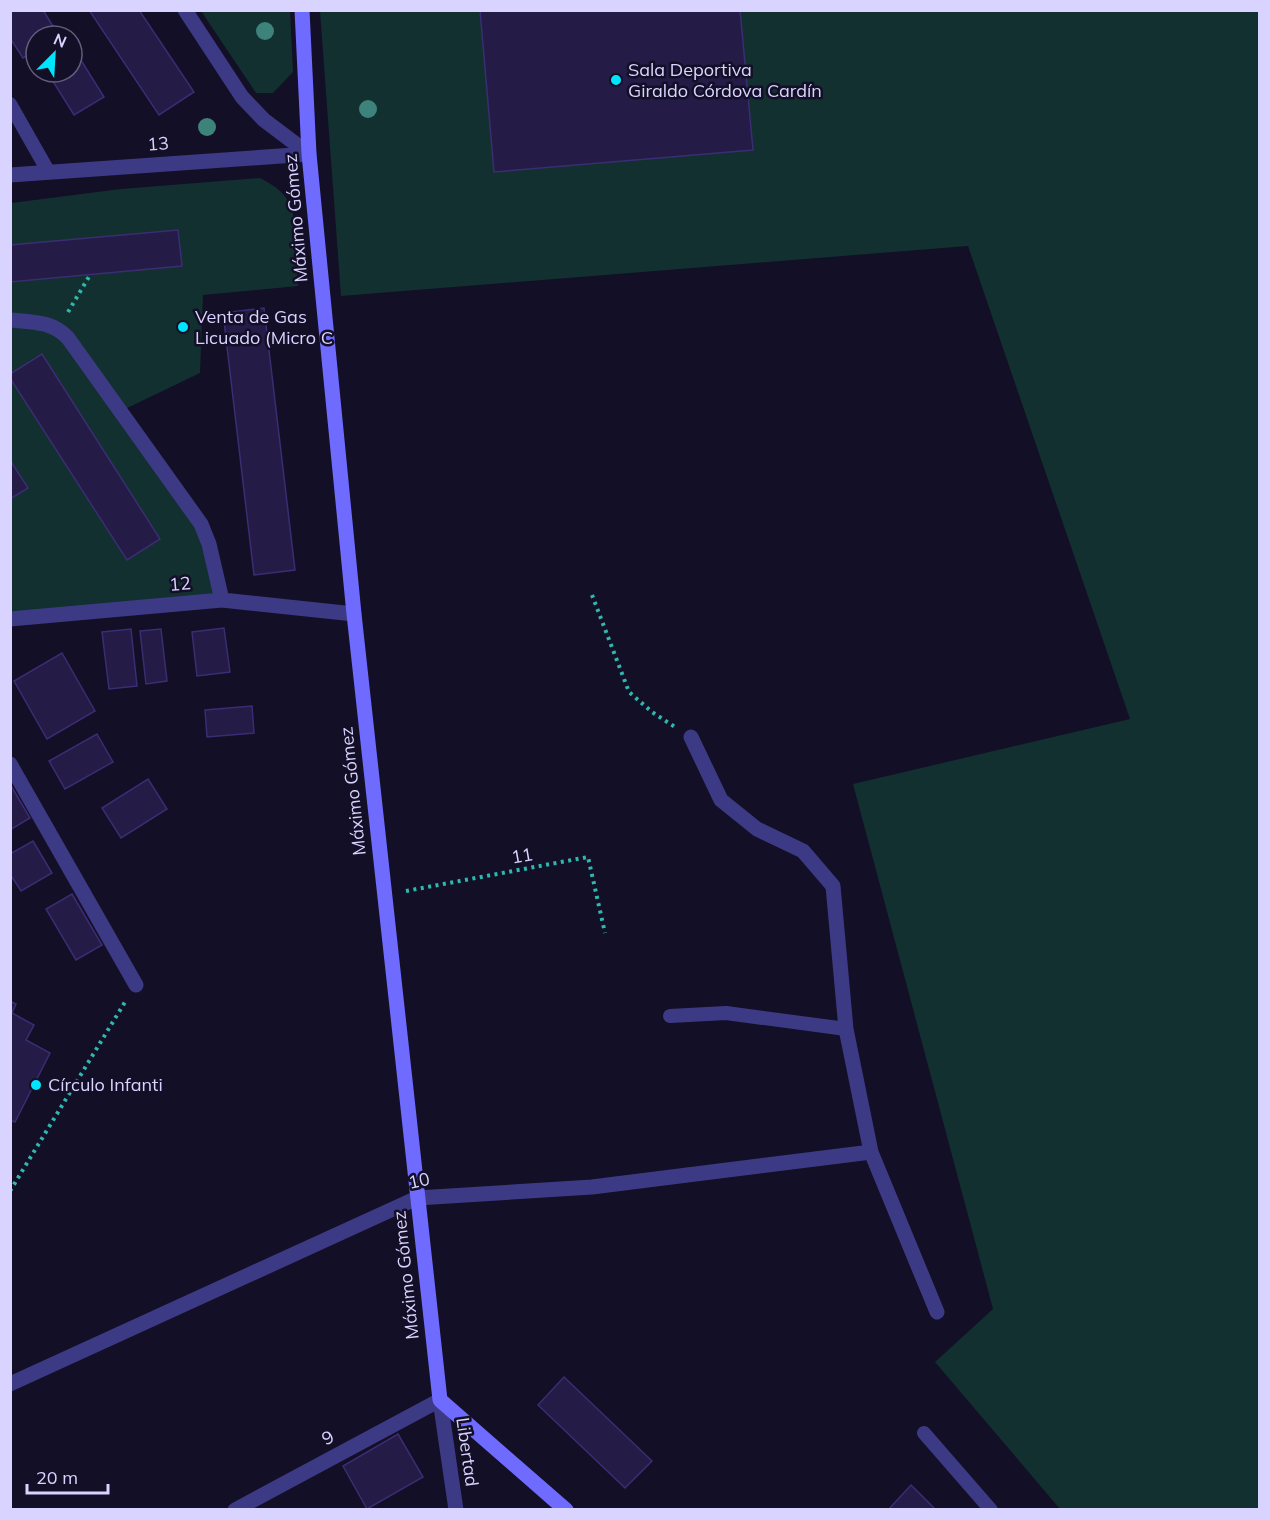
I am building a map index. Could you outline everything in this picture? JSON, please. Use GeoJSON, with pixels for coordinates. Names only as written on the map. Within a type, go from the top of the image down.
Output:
{"type":"FeatureCollection","features":[{"type":"Feature","properties":{"kind":"main road","name":"Máximo Gómez"},"geometry":{"type":"LineString","coordinates":[[302,10],[309,154],[354,614],[440,1400]]}},
{"type":"Feature","properties":{"kind":"main road"},"geometry":{"type":"LineString","coordinates":[[440,1400],[566,1509]]}},
{"type":"Feature","properties":{"kind":"street"},"geometry":{"type":"LineString","coordinates":[[185,10],[242,97],[264,120],[309,154]]}},
{"type":"Feature","properties":{"kind":"street","name":"13"},"geometry":{"type":"LineString","coordinates":[[10,175],[309,154]]}},
{"type":"Feature","properties":{"kind":"street"},"geometry":{"type":"LineString","coordinates":[[10,320],[43,323],[58,328],[68,338],[201,524],[209,544],[222,600]]}},
{"type":"Feature","properties":{"kind":"street","name":"12"},"geometry":{"type":"LineString","coordinates":[[12,615],[222,600],[354,614]]}},
{"type":"Feature","properties":{"kind":"street"},"geometry":{"type":"LineString","coordinates":[[691,737],[721,800],[757,829],[803,851],[833,886],[846,1029],[871,1152],[938,1312]]}},
{"type":"Feature","properties":{"kind":"street"},"geometry":{"type":"LineString","coordinates":[[10,764],[136,985]]}},
{"type":"Feature","properties":{"kind":"street","name":"10"},"geometry":{"type":"LineString","coordinates":[[10,1384],[417,1198],[592,1187],[871,1152]]}},
{"type":"Feature","properties":{"kind":"street","name":"9"},"geometry":{"type":"LineString","coordinates":[[235,1509],[440,1400]]}},
{"type":"Feature","properties":{"kind":"street","name":"Libertad"},"geometry":{"type":"LineString","coordinates":[[440,1400],[456,1509]]}},
{"type":"Feature","properties":{"kind":"lane"},"geometry":{"type":"LineString","coordinates":[[10,104],[48,171]]}},
{"type":"Feature","properties":{"kind":"lane"},"geometry":{"type":"LineString","coordinates":[[670,1016],[726,1013],[846,1029]]}},
{"type":"Feature","properties":{"kind":"lane"},"geometry":{"type":"LineString","coordinates":[[924,1433],[991,1509]]}},
{"type":"Feature","properties":{"kind":"path"},"geometry":{"type":"LineString","coordinates":[[58,328],[90,275]]}},
{"type":"Feature","properties":{"kind":"path"},"geometry":{"type":"LineString","coordinates":[[592,596],[629,692],[652,712],[691,737]]}},
{"type":"Feature","properties":{"kind":"path","name":"11"},"geometry":{"type":"LineString","coordinates":[[384,895],[588,857],[605,933]]}},
{"type":"Feature","properties":{"kind":"path"},"geometry":{"type":"LineString","coordinates":[[10,1191],[136,985]]}},
{"type":"Feature","properties":{"kind":"green space"},"geometry":{"type":"Polygon","coordinates":[[[201,11],[290,11],[293,72],[273,93],[256,93],[201,11]]]}},
{"type":"Feature","properties":{"kind":"green space"},"geometry":{"type":"Polygon","coordinates":[[[320,11],[1259,11],[1259,1509],[1060,1509],[935,1362],[993,1309],[853,784],[1130,719],[968,246],[341,296],[320,11]]]}},
{"type":"Feature","properties":{"kind":"green space"},"geometry":{"type":"Polygon","coordinates":[[[260,178],[281,192],[291,207],[298,286],[203,295],[200,373],[121,411],[201,524],[222,600],[16,617],[11,609],[11,203],[121,189],[260,178]]]}},
{"type":"Feature","properties":{"kind":"building"},"geometry":{"type":"Polygon","coordinates":[[[10,10],[43,10],[52,24],[24,24],[23,58],[10,38],[10,10]]]}},
{"type":"Feature","properties":{"kind":"building"},"geometry":{"type":"Polygon","coordinates":[[[89,10],[139,10],[194,92],[159,115],[89,10]]]}},
{"type":"Feature","properties":{"kind":"building","name":"Sala Deportiva Giraldo Córdova Cardín"},"geometry":{"type":"Polygon","coordinates":[[[480,10],[740,10],[753,150],[494,172],[480,10]]]}},
{"type":"Feature","properties":{"kind":"building"},"geometry":{"type":"Polygon","coordinates":[[[84,65],[104,97],[74,115],[55,84],[84,84],[84,65]]]}},
{"type":"Feature","properties":{"kind":"building"},"geometry":{"type":"Polygon","coordinates":[[[178,230],[182,266],[10,282],[10,245],[178,230]]]}},
{"type":"Feature","properties":{"kind":"building"},"geometry":{"type":"Polygon","coordinates":[[[264,308],[295,570],[254,575],[223,313],[264,308]]]}},
{"type":"Feature","properties":{"kind":"building"},"geometry":{"type":"Polygon","coordinates":[[[42,354],[160,539],[127,560],[10,378],[10,374],[42,354]]]}},
{"type":"Feature","properties":{"kind":"building"},"geometry":{"type":"Polygon","coordinates":[[[10,460],[28,488],[10,499],[10,460]]]}},
{"type":"Feature","properties":{"kind":"building"},"geometry":{"type":"Polygon","coordinates":[[[224,628],[230,672],[197,676],[192,632],[224,628]]]}},
{"type":"Feature","properties":{"kind":"building"},"geometry":{"type":"Polygon","coordinates":[[[131,629],[137,686],[109,689],[102,632],[131,629]]]}},
{"type":"Feature","properties":{"kind":"building"},"geometry":{"type":"Polygon","coordinates":[[[161,629],[167,681],[146,684],[140,631],[161,629]]]}},
{"type":"Feature","properties":{"kind":"building"},"geometry":{"type":"Polygon","coordinates":[[[62,653],[95,711],[47,739],[14,681],[62,653]]]}},
{"type":"Feature","properties":{"kind":"building"},"geometry":{"type":"Polygon","coordinates":[[[252,706],[254,733],[207,737],[205,710],[252,706]]]}},
{"type":"Feature","properties":{"kind":"building"},"geometry":{"type":"Polygon","coordinates":[[[97,734],[113,762],[65,789],[49,761],[97,734]]]}},
{"type":"Feature","properties":{"kind":"building"},"geometry":{"type":"Polygon","coordinates":[[[148,779],[167,809],[121,838],[102,808],[148,779]]]}},
{"type":"Feature","properties":{"kind":"building"},"geometry":{"type":"Polygon","coordinates":[[[10,784],[30,818],[10,830],[10,784]]]}},
{"type":"Feature","properties":{"kind":"building"},"geometry":{"type":"Polygon","coordinates":[[[33,841],[52,873],[21,891],[10,874],[10,854],[33,841]]]}},
{"type":"Feature","properties":{"kind":"building"},"geometry":{"type":"Polygon","coordinates":[[[72,894],[102,945],[76,960],[46,909],[72,894]]]}},
{"type":"Feature","properties":{"kind":"building"},"geometry":{"type":"Polygon","coordinates":[[[10,1001],[16,1004],[12,1013],[34,1025],[26,1040],[50,1053],[15,1122],[10,1120],[10,1001]]]}},
{"type":"Feature","properties":{"kind":"building"},"geometry":{"type":"Polygon","coordinates":[[[564,1377],[652,1461],[625,1488],[538,1405],[564,1377]]]}},
{"type":"Feature","properties":{"kind":"building"},"geometry":{"type":"Polygon","coordinates":[[[398,1434],[423,1477],[367,1509],[343,1466],[398,1434]]]}},
{"type":"Feature","properties":{"kind":"building"},"geometry":{"type":"Polygon","coordinates":[[[911,1485],[936,1510],[888,1510],[911,1485]]]}},
{"type":"Feature","properties":{"kind":"place","name":"Sala Deportiva Giraldo Córdova Cardín"},"geometry":{"type":"Point","coordinates":[616,80]}},
{"type":"Feature","properties":{"kind":"place","name":"Venta de Gas Licuado (Micro C"},"geometry":{"type":"Point","coordinates":[183,327]}},
{"type":"Feature","properties":{"kind":"place","name":"Círculo Infanti"},"geometry":{"type":"Point","coordinates":[36,1085]}}]}
